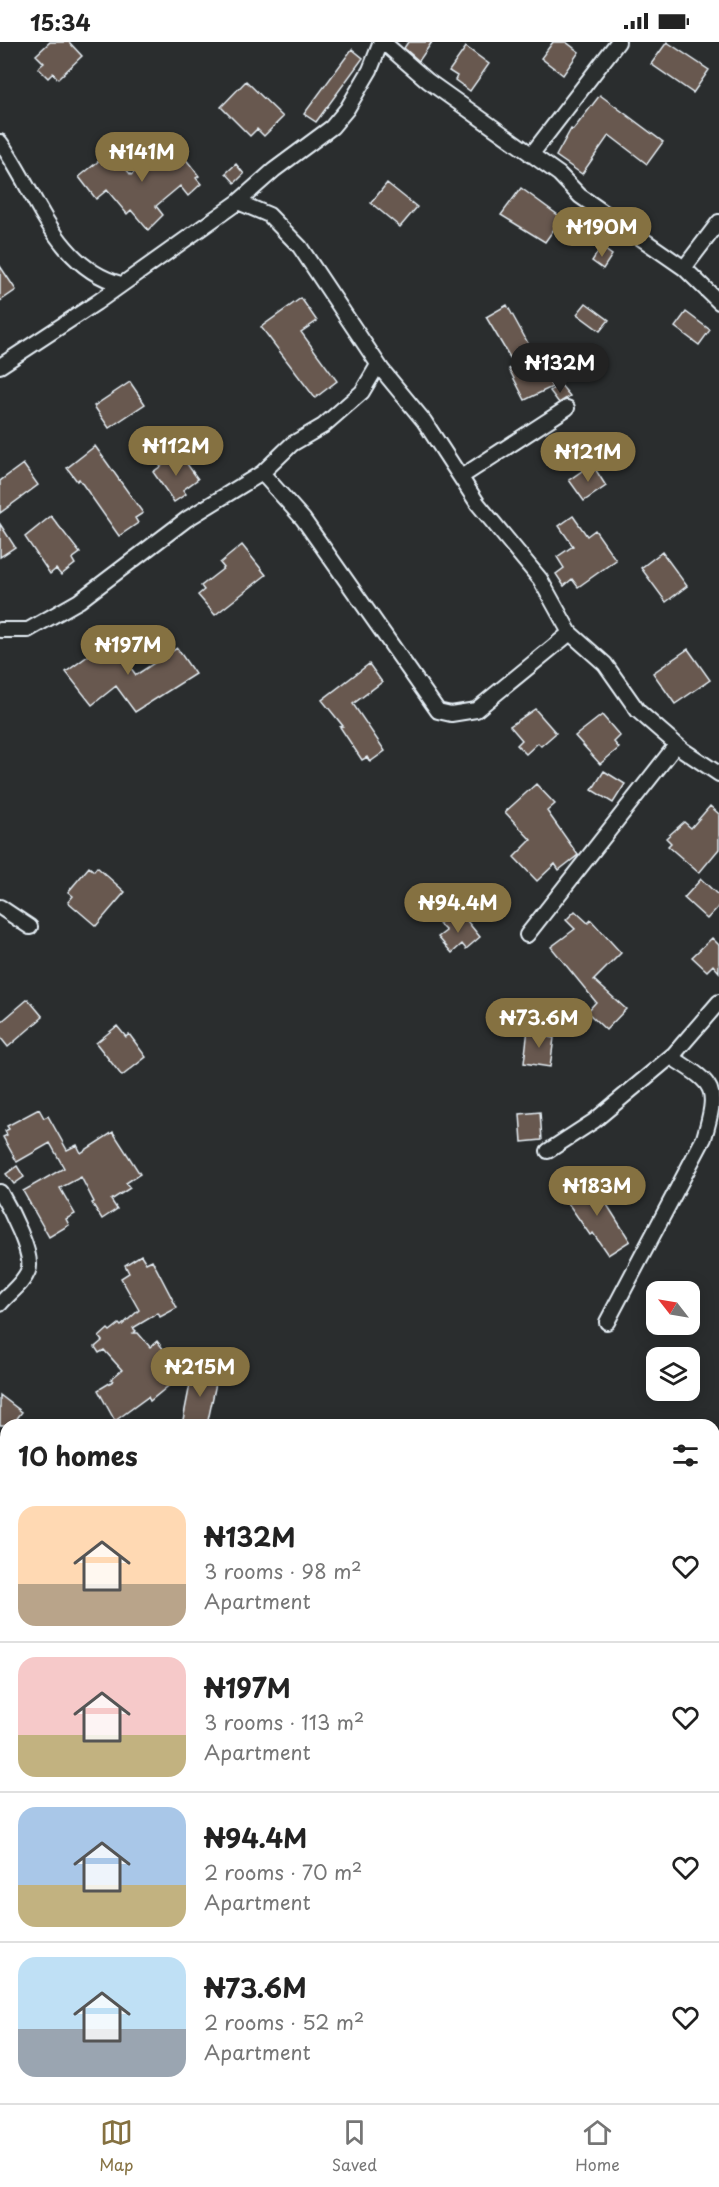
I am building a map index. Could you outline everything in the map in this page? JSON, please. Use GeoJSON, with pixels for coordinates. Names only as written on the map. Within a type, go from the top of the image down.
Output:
{"type":"FeatureCollection","features":[{"type":"Feature","properties":{"kind":"street"},"geometry":{"type":"LineString","coordinates":[[0,366],[238,202],[274,170],[332,127],[347,109],[370,70],[382,42],[428,81],[559,174],[580,196],[684,268],[719,302]]}},
{"type":"Feature","properties":{"kind":"street"},"geometry":{"type":"LineString","coordinates":[[531,154],[618,42]]}},
{"type":"Feature","properties":{"kind":"street"},"geometry":{"type":"LineString","coordinates":[[0,142],[69,254],[96,276],[121,284]]}},
{"type":"Feature","properties":{"kind":"street"},"geometry":{"type":"LineString","coordinates":[[238,202],[269,215],[300,247],[378,365],[424,421],[478,504],[540,579],[570,633],[605,664],[638,711],[676,745],[719,774]]}},
{"type":"Feature","properties":{"kind":"street"},"geometry":{"type":"LineString","coordinates":[[684,268],[719,222]]}},
{"type":"Feature","properties":{"kind":"street"},"geometry":{"type":"LineString","coordinates":[[0,630],[28,630],[79,601],[187,519],[262,473],[292,444],[323,426],[355,399],[369,382],[378,365]]}},
{"type":"Feature","properties":{"kind":"street"},"geometry":{"type":"LineString","coordinates":[[461,477],[567,408]]}},
{"type":"Feature","properties":{"kind":"street"},"geometry":{"type":"LineString","coordinates":[[262,473],[303,519],[438,711],[451,714],[477,710],[570,633]]}},
{"type":"Feature","properties":{"kind":"street"},"geometry":{"type":"LineString","coordinates":[[527,935],[676,745]]}},
{"type":"Feature","properties":{"kind":"street"},"geometry":{"type":"LineString","coordinates":[[0,907],[30,927]]}},
{"type":"Feature","properties":{"kind":"street"},"geometry":{"type":"LineString","coordinates":[[548,1151],[594,1121],[671,1057],[719,1002]]}},
{"type":"Feature","properties":{"kind":"street"},"geometry":{"type":"LineString","coordinates":[[606,1322],[704,1138],[713,1105],[712,1092],[704,1078],[671,1057]]}},
{"type":"Feature","properties":{"kind":"street"},"geometry":{"type":"LineString","coordinates":[[0,1192],[29,1253],[30,1268],[24,1280],[0,1304]]}},
{"type":"Feature","properties":{"kind":"building"},"geometry":{"type":"Polygon","coordinates":[[[50,42],[69,42],[82,56],[58,79],[53,73],[48,78],[38,68],[44,63],[36,55],[50,42]]]}},
{"type":"Feature","properties":{"kind":"building"},"geometry":{"type":"Polygon","coordinates":[[[408,42],[432,42],[419,61],[404,48],[408,42]]]}},
{"type":"Feature","properties":{"kind":"building"},"geometry":{"type":"Polygon","coordinates":[[[553,42],[566,42],[579,52],[563,75],[541,58],[553,42]]]}},
{"type":"Feature","properties":{"kind":"building"},"geometry":{"type":"Polygon","coordinates":[[[667,42],[709,70],[693,93],[651,64],[667,42]]]}},
{"type":"Feature","properties":{"kind":"building"},"geometry":{"type":"Polygon","coordinates":[[[466,47],[489,64],[470,91],[455,80],[457,76],[449,71],[466,47]]]}},
{"type":"Feature","properties":{"kind":"building"},"geometry":{"type":"Polygon","coordinates":[[[352,49],[363,58],[316,122],[304,114],[352,49]]]}},
{"type":"Feature","properties":{"kind":"building"},"geometry":{"type":"Polygon","coordinates":[[[246,81],[283,117],[264,136],[257,129],[250,136],[221,107],[246,81]]]}},
{"type":"Feature","properties":{"kind":"building"},"geometry":{"type":"Polygon","coordinates":[[[600,95],[663,142],[647,164],[609,135],[582,174],[556,156],[571,129],[573,130],[600,95]]]}},
{"type":"Feature","properties":{"kind":"building"},"geometry":{"type":"Polygon","coordinates":[[[168,145],[177,156],[181,153],[199,176],[196,178],[201,184],[188,196],[180,186],[156,206],[163,215],[148,230],[131,210],[127,214],[107,190],[96,199],[79,177],[111,151],[131,175],[168,145]]]}},
{"type":"Feature","properties":{"kind":"building"},"geometry":{"type":"Polygon","coordinates":[[[236,164],[244,174],[235,183],[226,173],[236,164]]]}},
{"type":"Feature","properties":{"kind":"building"},"geometry":{"type":"Polygon","coordinates":[[[387,183],[417,207],[400,227],[371,203],[387,183]]]}},
{"type":"Feature","properties":{"kind":"building"},"geometry":{"type":"Polygon","coordinates":[[[521,188],[562,218],[545,242],[501,215],[521,188]]]}},
{"type":"Feature","properties":{"kind":"building"},"geometry":{"type":"Polygon","coordinates":[[[601,247],[612,255],[603,269],[592,261],[601,247]]]}},
{"type":"Feature","properties":{"kind":"building"},"geometry":{"type":"Polygon","coordinates":[[[0,266],[16,290],[0,301],[0,266]]]}},
{"type":"Feature","properties":{"kind":"building"},"geometry":{"type":"Polygon","coordinates":[[[301,298],[317,321],[301,332],[337,381],[315,398],[261,327],[301,298]]]}},
{"type":"Feature","properties":{"kind":"building"},"geometry":{"type":"Polygon","coordinates":[[[586,303],[609,320],[600,331],[577,314],[586,303]]]}},
{"type":"Feature","properties":{"kind":"building"},"geometry":{"type":"Polygon","coordinates":[[[507,305],[552,387],[525,400],[509,369],[515,366],[486,317],[507,305]]]}},
{"type":"Feature","properties":{"kind":"building"},"geometry":{"type":"Polygon","coordinates":[[[686,312],[710,330],[699,345],[675,327],[686,312]]]}},
{"type":"Feature","properties":{"kind":"building"},"geometry":{"type":"Polygon","coordinates":[[[130,382],[145,404],[109,428],[94,406],[130,382]]]}},
{"type":"Feature","properties":{"kind":"building"},"geometry":{"type":"Polygon","coordinates":[[[560,384],[570,396],[559,403],[550,391],[560,384]]]}},
{"type":"Feature","properties":{"kind":"building"},"geometry":{"type":"Polygon","coordinates":[[[95,446],[143,513],[135,518],[138,523],[119,536],[79,479],[77,481],[67,468],[95,446]]]}},
{"type":"Feature","properties":{"kind":"building"},"geometry":{"type":"Polygon","coordinates":[[[179,453],[198,479],[183,490],[186,494],[174,502],[153,472],[179,453]]]}},
{"type":"Feature","properties":{"kind":"building"},"geometry":{"type":"Polygon","coordinates":[[[23,464],[38,485],[0,513],[0,481],[23,464]]]}},
{"type":"Feature","properties":{"kind":"building"},"geometry":{"type":"Polygon","coordinates":[[[592,464],[606,486],[584,501],[569,480],[592,464]]]}},
{"type":"Feature","properties":{"kind":"building"},"geometry":{"type":"Polygon","coordinates":[[[51,516],[80,553],[72,559],[75,564],[61,575],[56,569],[50,574],[25,537],[51,516]]]}},
{"type":"Feature","properties":{"kind":"building"},"geometry":{"type":"Polygon","coordinates":[[[573,516],[587,536],[595,530],[616,560],[578,587],[572,579],[564,586],[556,574],[564,568],[557,557],[573,546],[559,526],[573,516]]]}},
{"type":"Feature","properties":{"kind":"building"},"geometry":{"type":"Polygon","coordinates":[[[0,524],[15,547],[0,557],[0,524]]]}},
{"type":"Feature","properties":{"kind":"building"},"geometry":{"type":"Polygon","coordinates":[[[242,545],[266,575],[215,615],[198,595],[204,590],[201,586],[224,568],[220,563],[242,545]]]}},
{"type":"Feature","properties":{"kind":"building"},"geometry":{"type":"Polygon","coordinates":[[[662,552],[687,586],[666,602],[641,568],[662,552]]]}},
{"type":"Feature","properties":{"kind":"building"},"geometry":{"type":"Polygon","coordinates":[[[110,640],[136,675],[177,648],[195,674],[135,712],[116,686],[92,705],[66,672],[110,640]]]}},
{"type":"Feature","properties":{"kind":"building"},"geometry":{"type":"Polygon","coordinates":[[[688,649],[710,680],[675,704],[653,673],[688,649]]]}},
{"type":"Feature","properties":{"kind":"building"},"geometry":{"type":"Polygon","coordinates":[[[369,664],[382,682],[353,704],[385,751],[370,762],[367,757],[362,760],[340,727],[343,726],[322,700],[369,664]]]}},
{"type":"Feature","properties":{"kind":"building"},"geometry":{"type":"Polygon","coordinates":[[[535,709],[556,733],[541,746],[538,743],[526,754],[517,745],[522,740],[510,726],[535,709]]]}},
{"type":"Feature","properties":{"kind":"building"},"geometry":{"type":"Polygon","coordinates":[[[602,715],[620,736],[614,742],[619,748],[600,764],[575,736],[602,715]]]}},
{"type":"Feature","properties":{"kind":"building"},"geometry":{"type":"Polygon","coordinates":[[[604,771],[625,784],[613,803],[592,790],[604,771]]]}},
{"type":"Feature","properties":{"kind":"building"},"geometry":{"type":"Polygon","coordinates":[[[536,784],[555,804],[547,811],[578,855],[559,870],[555,864],[537,881],[514,857],[531,840],[505,812],[536,784]]]}},
{"type":"Feature","properties":{"kind":"building"},"geometry":{"type":"Polygon","coordinates":[[[710,806],[719,814],[719,849],[699,873],[668,846],[671,843],[666,838],[684,822],[691,828],[710,806]]]}},
{"type":"Feature","properties":{"kind":"building"},"geometry":{"type":"Polygon","coordinates":[[[89,867],[94,871],[97,867],[125,892],[96,926],[68,902],[73,896],[68,892],[89,867]]]}},
{"type":"Feature","properties":{"kind":"building"},"geometry":{"type":"Polygon","coordinates":[[[701,879],[719,896],[719,906],[707,919],[684,898],[701,879]]]}},
{"type":"Feature","properties":{"kind":"building"},"geometry":{"type":"Polygon","coordinates":[[[575,911],[588,923],[591,920],[621,953],[594,980],[626,1009],[606,1030],[587,1012],[596,1002],[551,947],[575,929],[566,920],[575,911]]]}},
{"type":"Feature","properties":{"kind":"building"},"geometry":{"type":"Polygon","coordinates":[[[449,915],[455,922],[463,916],[480,937],[466,949],[462,944],[452,953],[438,937],[446,931],[439,924],[449,915]]]}},
{"type":"Feature","properties":{"kind":"building"},"geometry":{"type":"Polygon","coordinates":[[[712,938],[719,945],[719,972],[713,965],[707,971],[692,957],[712,938]]]}},
{"type":"Feature","properties":{"kind":"building"},"geometry":{"type":"Polygon","coordinates":[[[28,999],[43,1017],[8,1047],[0,1037],[0,1023],[28,999]]]}},
{"type":"Feature","properties":{"kind":"building"},"geometry":{"type":"Polygon","coordinates":[[[117,1026],[126,1037],[129,1034],[146,1057],[122,1076],[96,1043],[117,1026]]]}},
{"type":"Feature","properties":{"kind":"building"},"geometry":{"type":"Polygon","coordinates":[[[528,1029],[542,1030],[541,1036],[554,1038],[550,1067],[524,1063],[528,1029]]]}},
{"type":"Feature","properties":{"kind":"building"},"geometry":{"type":"Polygon","coordinates":[[[39,1109],[44,1118],[48,1116],[67,1150],[77,1145],[81,1153],[113,1132],[140,1174],[126,1183],[130,1188],[111,1200],[117,1209],[102,1219],[81,1177],[60,1188],[75,1214],[66,1219],[69,1225],[49,1237],[23,1191],[64,1168],[50,1143],[17,1162],[3,1137],[7,1135],[5,1131],[9,1129],[7,1126],[39,1109]]]}},
{"type":"Feature","properties":{"kind":"building"},"geometry":{"type":"Polygon","coordinates":[[[540,1112],[542,1140],[522,1142],[520,1114],[540,1112]]]}},
{"type":"Feature","properties":{"kind":"building"},"geometry":{"type":"Polygon","coordinates":[[[17,1166],[24,1177],[14,1184],[6,1174],[17,1166]]]}},
{"type":"Feature","properties":{"kind":"building"},"geometry":{"type":"Polygon","coordinates":[[[592,1181],[630,1241],[608,1255],[593,1233],[590,1235],[563,1196],[580,1184],[583,1187],[592,1181]]]}},
{"type":"Feature","properties":{"kind":"building"},"geometry":{"type":"Polygon","coordinates":[[[141,1255],[146,1263],[152,1260],[177,1308],[160,1317],[158,1313],[133,1328],[136,1331],[133,1333],[138,1333],[150,1347],[157,1341],[183,1374],[150,1401],[148,1397],[118,1419],[114,1419],[98,1390],[113,1381],[111,1379],[122,1370],[104,1350],[99,1353],[95,1347],[102,1341],[99,1337],[108,1329],[110,1331],[119,1324],[121,1326],[139,1310],[121,1278],[129,1273],[125,1265],[141,1255]]]}},
{"type":"Feature","properties":{"kind":"building"},"geometry":{"type":"Polygon","coordinates":[[[193,1369],[218,1374],[208,1419],[183,1419],[193,1369]]]}},
{"type":"Feature","properties":{"kind":"building"},"geometry":{"type":"Polygon","coordinates":[[[0,1395],[22,1412],[17,1419],[0,1419],[0,1395]]]}}]}
